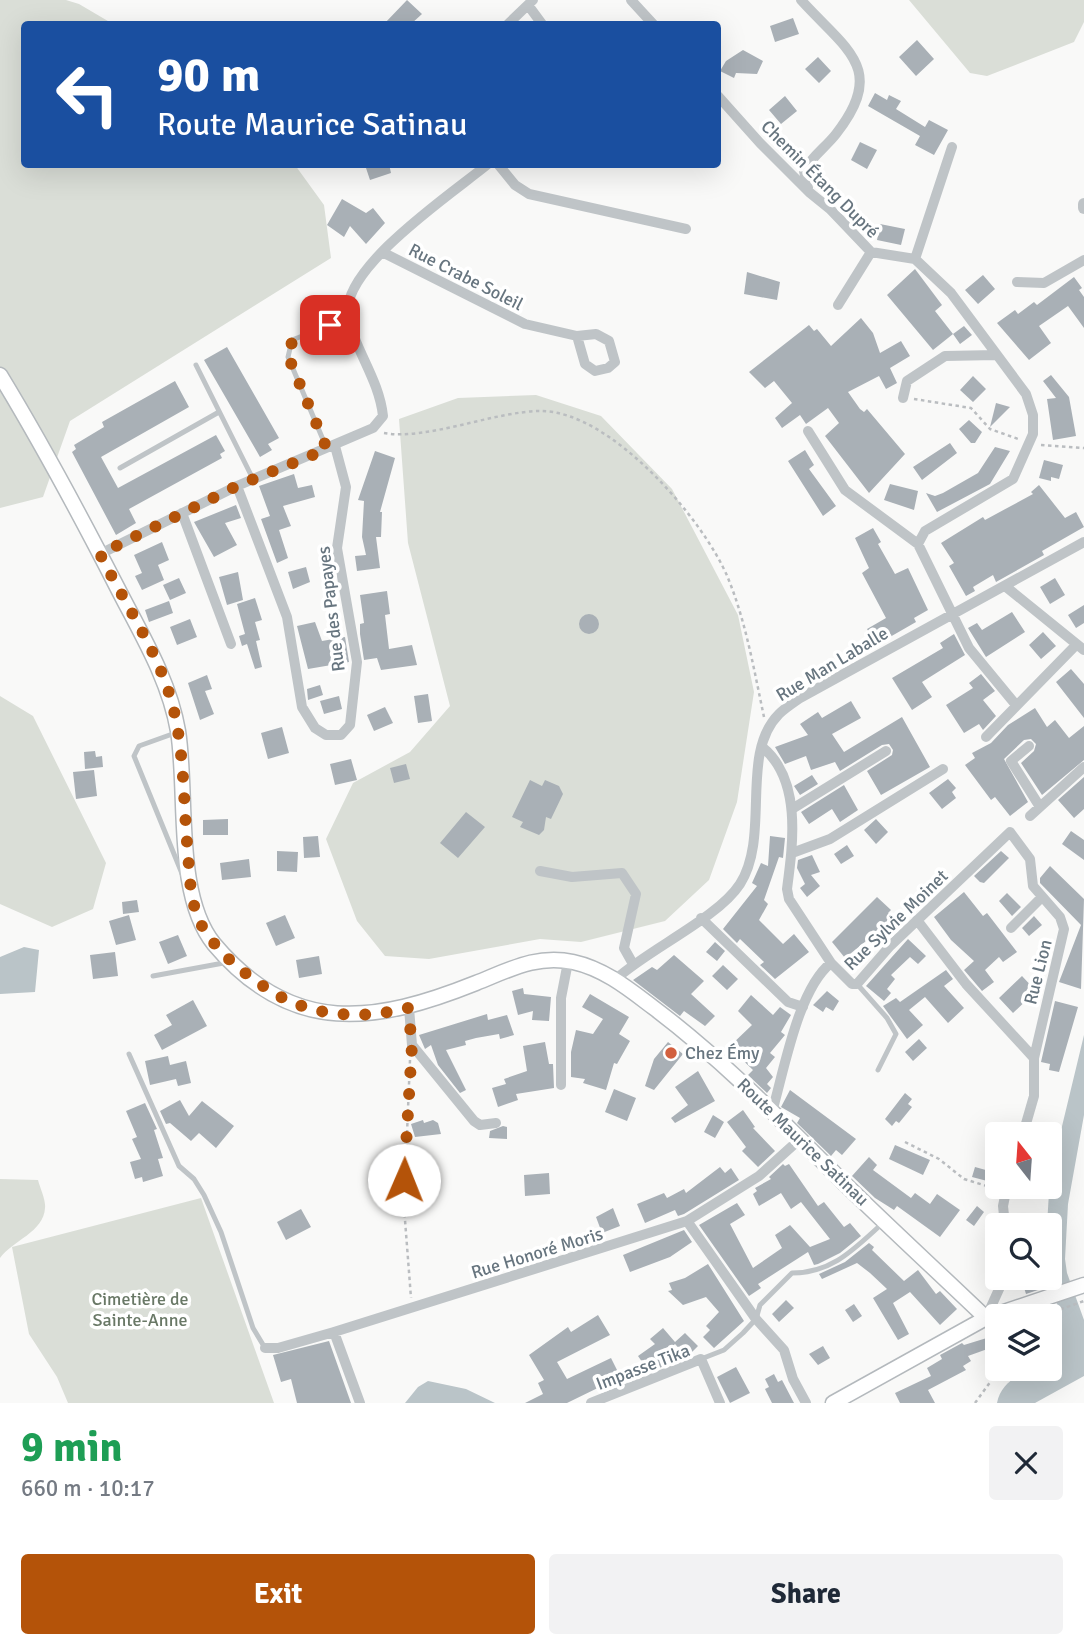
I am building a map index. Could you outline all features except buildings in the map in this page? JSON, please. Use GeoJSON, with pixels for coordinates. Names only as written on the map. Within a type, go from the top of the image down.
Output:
{"type":"FeatureCollection","features":[{"type":"Feature","properties":{"kind":"main road","name":"Route Maurice Satinau"},"geometry":{"type":"LineString","coordinates":[[0,375],[100,554],[161,673],[178,732],[191,895],[202,927],[232,962],[274,993],[308,1010],[344,1015],[408,1008],[528,961],[568,962],[616,979],[701,1044],[985,1317]]}},
{"type":"Feature","properties":{"kind":"main road"},"geometry":{"type":"LineString","coordinates":[[1024,1304],[1079,1286]]}},
{"type":"Feature","properties":{"kind":"main road"},"geometry":{"type":"LineString","coordinates":[[833,1403],[985,1319]]}},
{"type":"Feature","properties":{"kind":"street"},"geometry":{"type":"LineString","coordinates":[[631,0],[650,21]]}},
{"type":"Feature","properties":{"kind":"street"},"geometry":{"type":"LineString","coordinates":[[801,0],[859,64],[862,80],[841,127],[804,171],[809,192]]}},
{"type":"Feature","properties":{"kind":"street"},"geometry":{"type":"LineString","coordinates":[[511,21],[530,2],[540,21]]}},
{"type":"Feature","properties":{"kind":"street","name":"Chemin Étang Dupré"},"geometry":{"type":"LineString","coordinates":[[721,99],[809,192],[830,209],[871,252],[915,259]]}},
{"type":"Feature","properties":{"kind":"street"},"geometry":{"type":"LineString","coordinates":[[918,544],[925,531],[1007,485],[1018,470],[1030,444],[1034,424],[1032,408],[1020,385],[951,293],[915,259],[952,147]]}},
{"type":"Feature","properties":{"kind":"street"},"geometry":{"type":"LineString","coordinates":[[100,554],[237,486],[373,428],[383,416],[380,394],[349,318],[348,309],[358,279],[382,252],[483,168]]}},
{"type":"Feature","properties":{"kind":"street"},"geometry":{"type":"LineString","coordinates":[[501,168],[514,185],[529,194],[686,229]]}},
{"type":"Feature","properties":{"kind":"street","name":"Rue Crabe Soleil"},"geometry":{"type":"LineString","coordinates":[[382,252],[525,324],[577,336],[596,334],[609,341],[615,362],[608,368],[595,371],[585,365],[577,336]]}},
{"type":"Feature","properties":{"kind":"street"},"geometry":{"type":"LineString","coordinates":[[838,305],[871,252]]}},
{"type":"Feature","properties":{"kind":"street"},"geometry":{"type":"LineString","coordinates":[[1017,282],[1040,285],[1084,260]]}},
{"type":"Feature","properties":{"kind":"street"},"geometry":{"type":"LineString","coordinates":[[903,398],[907,381],[945,356],[996,355]]}},
{"type":"Feature","properties":{"kind":"street"},"geometry":{"type":"LineString","coordinates":[[808,432],[845,490],[918,544],[969,648],[1016,705]]}},
{"type":"Feature","properties":{"kind":"street","name":"Rue des Papayes"},"geometry":{"type":"LineString","coordinates":[[237,486],[287,617],[302,707],[314,728],[326,735],[341,735],[350,725],[357,662],[337,548],[346,487],[331,447]]}},
{"type":"Feature","properties":{"kind":"street"},"geometry":{"type":"LineString","coordinates":[[182,513],[231,644]]}},
{"type":"Feature","properties":{"kind":"street","name":"Rue Man Laballe"},"geometry":{"type":"LineString","coordinates":[[616,979],[633,964],[724,902],[739,886],[749,867],[755,845],[762,747],[767,730],[778,714],[800,698],[1084,542]]}},
{"type":"Feature","properties":{"kind":"street"},"geometry":{"type":"LineString","coordinates":[[986,737],[1016,705],[1080,648],[1004,586]]}},
{"type":"Feature","properties":{"kind":"street"},"geometry":{"type":"LineString","coordinates":[[1029,746],[1011,761],[1040,807]]}},
{"type":"Feature","properties":{"kind":"street"},"geometry":{"type":"LineString","coordinates":[[762,747],[773,758],[792,810],[792,853],[787,889],[789,899],[831,963]]}},
{"type":"Feature","properties":{"kind":"street"},"geometry":{"type":"LineString","coordinates":[[792,810],[886,751]]}},
{"type":"Feature","properties":{"kind":"street"},"geometry":{"type":"LineString","coordinates":[[1030,816],[1084,766]]}},
{"type":"Feature","properties":{"kind":"street"},"geometry":{"type":"LineString","coordinates":[[792,853],[830,839],[943,769]]}},
{"type":"Feature","properties":{"kind":"street","name":"Rue Lion"},"geometry":{"type":"LineString","coordinates":[[1010,832],[1030,859],[1033,886],[1060,917],[1064,929],[1034,1058],[1034,1096],[1026,1122]]}},
{"type":"Feature","properties":{"kind":"street","name":"Rue Sylvie Moinet"},"geometry":{"type":"LineString","coordinates":[[772,1112],[803,1007],[822,970],[831,963],[852,984],[857,984],[890,946],[1010,832]]}},
{"type":"Feature","properties":{"kind":"street"},"geometry":{"type":"LineString","coordinates":[[540,871],[572,877],[622,873],[636,894],[624,948],[633,964]]}},
{"type":"Feature","properties":{"kind":"street"},"geometry":{"type":"LineString","coordinates":[[1011,928],[1042,898]]}},
{"type":"Feature","properties":{"kind":"street"},"geometry":{"type":"LineString","coordinates":[[701,918],[788,1002],[803,1007]]}},
{"type":"Feature","properties":{"kind":"street"},"geometry":{"type":"LineString","coordinates":[[917,920],[966,984],[1034,1058]]}},
{"type":"Feature","properties":{"kind":"street"},"geometry":{"type":"LineString","coordinates":[[561,1085],[561,998],[568,962]]}},
{"type":"Feature","properties":{"kind":"street"},"geometry":{"type":"LineString","coordinates":[[408,1008],[412,1045],[474,1121],[480,1125],[496,1123]]}},
{"type":"Feature","properties":{"kind":"street","name":"Rue Honoré Moris"},"geometry":{"type":"LineString","coordinates":[[265,1348],[278,1348],[334,1332],[687,1220],[759,1176],[800,1139]]}},
{"type":"Feature","properties":{"kind":"street"},"geometry":{"type":"LineString","coordinates":[[1004,1199],[1004,1213]]}},
{"type":"Feature","properties":{"kind":"street"},"geometry":{"type":"LineString","coordinates":[[687,1220],[756,1319],[784,1350],[793,1379],[806,1403]]}},
{"type":"Feature","properties":{"kind":"street"},"geometry":{"type":"LineString","coordinates":[[334,1332],[360,1403]]}},
{"type":"Feature","properties":{"kind":"street","name":"Impasse Tika"},"geometry":{"type":"LineString","coordinates":[[591,1403],[701,1359],[720,1403]]}},
{"type":"Feature","properties":{"kind":"lane"},"geometry":{"type":"LineString","coordinates":[[331,447],[288,356],[288,348],[292,340],[349,318]]}},
{"type":"Feature","properties":{"kind":"lane"},"geometry":{"type":"LineString","coordinates":[[196,365],[253,479]]}},
{"type":"Feature","properties":{"kind":"lane"},"geometry":{"type":"LineString","coordinates":[[120,468],[219,412]]}},
{"type":"Feature","properties":{"kind":"lane"},"geometry":{"type":"LineString","coordinates":[[178,732],[139,746],[134,757],[191,895]]}},
{"type":"Feature","properties":{"kind":"lane"},"geometry":{"type":"LineString","coordinates":[[153,976],[232,962]]}},
{"type":"Feature","properties":{"kind":"lane"},"geometry":{"type":"LineString","coordinates":[[857,984],[887,1018],[896,1034],[878,1070]]}},
{"type":"Feature","properties":{"kind":"lane"},"geometry":{"type":"LineString","coordinates":[[129,1054],[179,1166],[194,1180],[204,1195],[221,1232],[253,1328],[265,1348]]}},
{"type":"Feature","properties":{"kind":"lane"},"geometry":{"type":"LineString","coordinates":[[701,1359],[724,1350],[756,1319],[760,1305],[792,1273],[814,1273],[842,1259],[885,1222]]}},
{"type":"Feature","properties":{"kind":"path"},"geometry":{"type":"LineString","coordinates":[[903,398],[968,407],[976,411],[990,429],[1030,444],[1084,447]]}},
{"type":"Feature","properties":{"kind":"path"},"geometry":{"type":"LineString","coordinates":[[373,428],[404,434],[519,412],[543,411],[565,413],[590,422],[619,442],[673,497],[717,555],[743,621],[767,730]]}},
{"type":"Feature","properties":{"kind":"path"},"geometry":{"type":"LineString","coordinates":[[412,1045],[405,1125],[404,1207],[412,1308]]}},
{"type":"Feature","properties":{"kind":"path"},"geometry":{"type":"LineString","coordinates":[[905,1142],[939,1159],[964,1179],[990,1187],[1003,1206]]}},
{"type":"Feature","properties":{"kind":"path"},"geometry":{"type":"LineString","coordinates":[[1062,1309],[1084,1301]]}},
{"type":"Feature","properties":{"kind":"path"},"geometry":{"type":"LineString","coordinates":[[975,1403],[991,1381]]}},
{"type":"Feature","properties":{"kind":"green space"},"geometry":{"type":"Polygon","coordinates":[[[0,0],[66,0],[79,4],[108,21],[21,21],[21,168],[297,168],[324,205],[331,258],[70,421],[43,497],[0,508],[0,0]]]}},
{"type":"Feature","properties":{"kind":"green space"},"geometry":{"type":"Polygon","coordinates":[[[909,0],[1084,0],[1084,22],[1074,42],[987,76],[970,73],[909,0]]]}},
{"type":"Feature","properties":{"kind":"green space"},"geometry":{"type":"Polygon","coordinates":[[[536,395],[601,416],[672,489],[738,615],[754,692],[737,802],[709,880],[665,921],[581,942],[540,939],[429,959],[385,956],[357,921],[326,839],[353,783],[410,752],[450,706],[408,543],[399,419],[458,398],[536,395]]]}},
{"type":"Feature","properties":{"kind":"green space"},"geometry":{"type":"Polygon","coordinates":[[[0,696],[33,716],[106,863],[93,909],[52,927],[0,904],[0,696]]]}},
{"type":"Feature","properties":{"kind":"green space"},"geometry":{"type":"Polygon","coordinates":[[[0,1179],[38,1180],[45,1205],[39,1224],[0,1258],[0,1179]]]}},
{"type":"Feature","properties":{"kind":"green space","name":"Cimetière de Sainte-Anne"},"geometry":{"type":"Polygon","coordinates":[[[201,1198],[274,1403],[68,1403],[57,1377],[29,1334],[12,1247],[201,1198]]]}},
{"type":"Feature","properties":{"kind":"shaded area"},"geometry":{"type":"Polygon","coordinates":[[[24,947],[39,950],[35,992],[0,994],[0,957],[24,947]]]}},
{"type":"Feature","properties":{"kind":"shaded area"},"geometry":{"type":"Polygon","coordinates":[[[1084,1035],[1084,1115],[1068,1204],[1065,1259],[1067,1273],[1084,1320],[1084,1376],[1035,1403],[997,1403],[1004,1387],[1010,1381],[1062,1381],[1062,1304],[1057,1304],[1054,1290],[1062,1290],[1062,1213],[1048,1213],[1049,1199],[1062,1199],[1062,1126],[1084,1035]]]}},
{"type":"Feature","properties":{"kind":"shaded area"},"geometry":{"type":"Polygon","coordinates":[[[428,1381],[466,1389],[495,1403],[405,1403],[418,1387],[428,1381]]]}},
{"type":"Feature","properties":{"kind":"place","name":"Chez Émy"},"geometry":{"type":"Point","coordinates":[671,1053]}},
{"type":"Feature","properties":{"kind":"route"},"geometry":{"type":"LineString","coordinates":[[330,325],[292,340],[288,348],[288,356],[327,449],[237,486],[100,554],[170,696],[178,732],[191,895],[202,927],[214,944],[248,975],[285,1000],[308,1010],[344,1015],[388,1013],[408,1008],[412,1045],[405,1125],[404,1180]]}}]}
